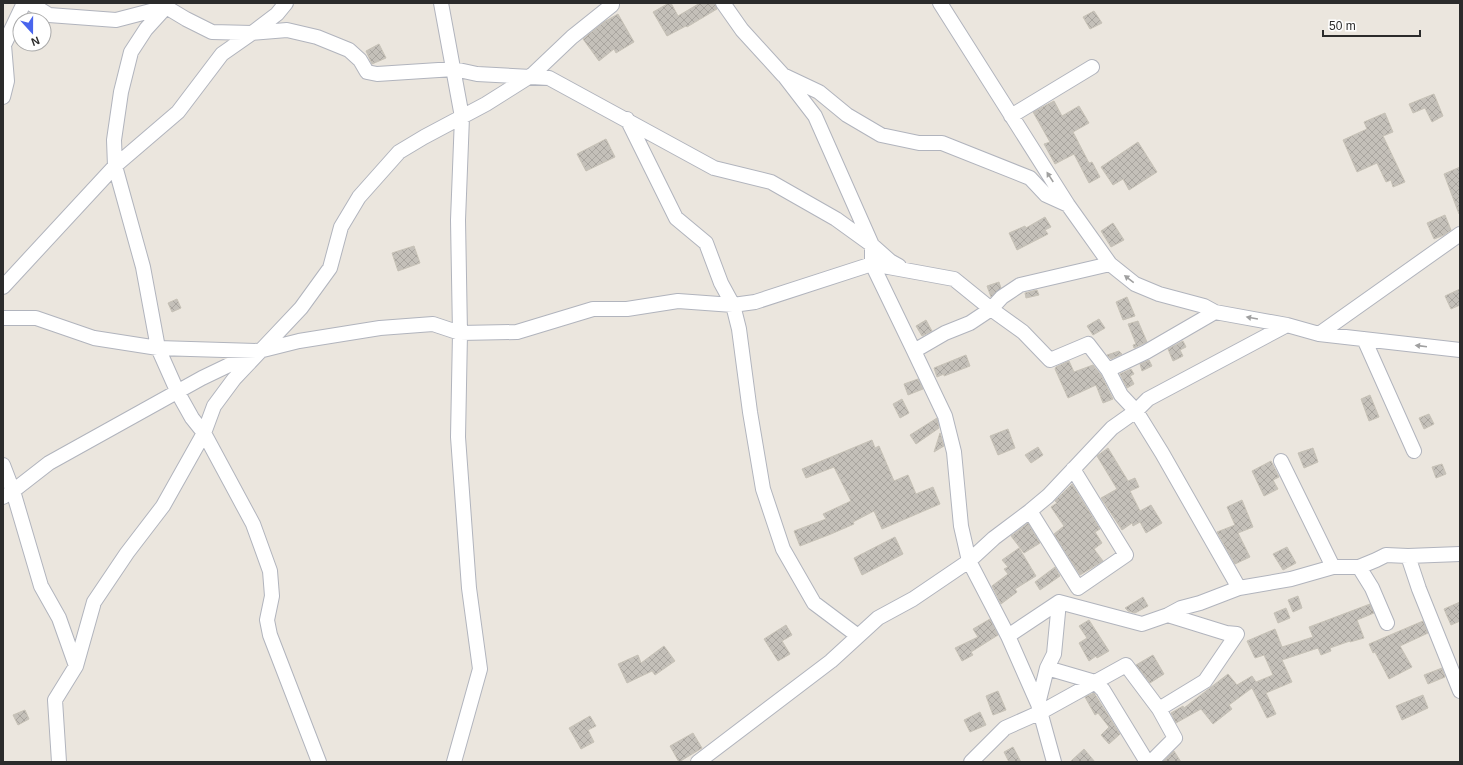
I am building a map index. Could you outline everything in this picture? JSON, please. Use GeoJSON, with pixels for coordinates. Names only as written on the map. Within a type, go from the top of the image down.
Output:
{"type":"FeatureCollection","features":[{"type":"Feature","properties":{"kind":"street"},"geometry":{"type":"LineString","coordinates":[[3,97],[7,81],[4,45],[24,3]]}},
{"type":"Feature","properties":{"kind":"street"},"geometry":{"type":"LineString","coordinates":[[33,3],[33,5],[49,15],[116,20],[165,5]]}},
{"type":"Feature","properties":{"kind":"street"},"geometry":{"type":"LineString","coordinates":[[3,287],[115,166],[178,112],[222,54],[252,34],[277,14],[286,3]]}},
{"type":"Feature","properties":{"kind":"street"},"geometry":{"type":"LineString","coordinates":[[441,3],[462,117],[458,220],[460,333],[458,436],[469,588],[480,669],[454,762]]}},
{"type":"Feature","properties":{"kind":"street"},"geometry":{"type":"LineString","coordinates":[[724,3],[742,30],[783,75],[815,116],[872,245],[872,264],[945,416],[954,452],[961,526],[969,561],[1008,636],[1040,708],[1054,762]]}},
{"type":"Feature","properties":{"kind":"street"},"geometry":{"type":"LineString","coordinates":[[940,3],[1068,205],[1110,264],[1134,284],[1159,294],[1204,306],[1215,312],[1287,325],[1319,334],[1460,350]]}},
{"type":"Feature","properties":{"kind":"street"},"geometry":{"type":"LineString","coordinates":[[59,762],[54,700],[76,666],[94,602],[126,553],[163,506],[204,433],[214,406],[234,379],[301,308],[330,268],[341,227],[359,197],[376,176],[399,152],[529,77],[572,36],[613,4]]}},
{"type":"Feature","properties":{"kind":"street"},"geometry":{"type":"LineString","coordinates":[[165,5],[186,19],[212,32],[252,34],[287,30],[317,37],[348,50],[360,60],[367,72],[377,74],[454,69],[477,74],[549,78],[627,119],[714,168],[771,182],[836,219],[872,245],[890,261],[908,271]]}},
{"type":"Feature","properties":{"kind":"street"},"geometry":{"type":"LineString","coordinates":[[165,5],[146,29],[131,52],[120,99],[114,140],[115,166],[143,267],[158,348],[178,393],[192,418],[204,433],[252,524],[270,571],[272,596],[267,620],[270,635],[320,762]]}},
{"type":"Feature","properties":{"kind":"street"},"geometry":{"type":"LineString","coordinates":[[1011,116],[1092,67]]}},
{"type":"Feature","properties":{"kind":"street"},"geometry":{"type":"LineString","coordinates":[[783,75],[819,92],[847,115],[881,135],[919,143],[942,144],[1030,178],[1046,195],[1068,205]]}},
{"type":"Feature","properties":{"kind":"street"},"geometry":{"type":"LineString","coordinates":[[627,119],[676,218],[706,243],[722,283],[733,305],[739,329],[750,412],[763,489],[783,549],[814,603],[858,636]]}},
{"type":"Feature","properties":{"kind":"street"},"geometry":{"type":"LineString","coordinates":[[1319,334],[1460,234]]}},
{"type":"Feature","properties":{"kind":"street"},"geometry":{"type":"LineString","coordinates":[[8,494],[49,463],[178,393],[202,378],[259,351],[300,341],[380,328],[433,324],[460,333],[517,332],[593,309],[627,309],[678,301],[733,305],[755,302],[872,264],[954,279],[991,309],[1023,332],[1050,360],[1088,344],[1108,370],[1121,396],[1136,411],[1162,453],[1239,588]]}},
{"type":"Feature","properties":{"kind":"street"},"geometry":{"type":"LineString","coordinates":[[914,351],[945,333],[970,323],[991,309],[1002,297],[1020,285],[1110,264]]}},
{"type":"Feature","properties":{"kind":"street"},"geometry":{"type":"LineString","coordinates":[[1108,370],[1146,352],[1215,312]]}},
{"type":"Feature","properties":{"kind":"street"},"geometry":{"type":"LineString","coordinates":[[3,318],[36,318],[94,338],[158,348],[259,351]]}},
{"type":"Feature","properties":{"kind":"street"},"geometry":{"type":"LineString","coordinates":[[698,762],[831,661],[878,618],[913,599],[969,561],[994,538],[1048,496],[1112,428],[1136,411],[1148,399],[1287,325]]}},
{"type":"Feature","properties":{"kind":"street"},"geometry":{"type":"LineString","coordinates":[[1364,339],[1414,451]]}},
{"type":"Feature","properties":{"kind":"street"},"geometry":{"type":"LineString","coordinates":[[1281,461],[1333,567]]}},
{"type":"Feature","properties":{"kind":"street"},"geometry":{"type":"LineString","coordinates":[[3,465],[8,494],[41,586],[59,618],[76,666]]}},
{"type":"Feature","properties":{"kind":"street"},"geometry":{"type":"LineString","coordinates":[[1030,511],[1078,588],[1126,555],[1073,469]]}},
{"type":"Feature","properties":{"kind":"street"},"geometry":{"type":"LineString","coordinates":[[1008,636],[1059,602],[1142,624],[1168,615],[1181,608],[1200,603],[1239,588],[1291,579],[1333,567],[1359,567],[1386,555],[1408,556],[1460,554]]}},
{"type":"Feature","properties":{"kind":"street"},"geometry":{"type":"LineString","coordinates":[[1408,556],[1419,589],[1460,691]]}},
{"type":"Feature","properties":{"kind":"street"},"geometry":{"type":"LineString","coordinates":[[1359,567],[1372,588],[1387,623]]}},
{"type":"Feature","properties":{"kind":"street"},"geometry":{"type":"LineString","coordinates":[[1040,708],[1047,668],[1054,654],[1059,602]]}},
{"type":"Feature","properties":{"kind":"street"},"geometry":{"type":"LineString","coordinates":[[1158,709],[1205,681],[1237,634],[1226,633],[1168,615]]}},
{"type":"Feature","properties":{"kind":"street"},"geometry":{"type":"LineString","coordinates":[[971,762],[984,755],[1005,728],[1040,708],[1095,682],[1126,665],[1158,709],[1174,738],[1151,762]]}},
{"type":"Feature","properties":{"kind":"street"},"geometry":{"type":"LineString","coordinates":[[1047,668],[1095,682],[1103,690],[1147,762]]}},
{"type":"Feature","properties":{"kind":"building"},"geometry":{"type":"Polygon","coordinates":[[[671,3],[678,16],[700,3],[715,3],[717,9],[687,27],[686,26],[667,36],[653,12],[671,3]]]}},
{"type":"Feature","properties":{"kind":"building"},"geometry":{"type":"Polygon","coordinates":[[[1094,11],[1102,23],[1090,29],[1083,17],[1094,11]]]}},
{"type":"Feature","properties":{"kind":"building"},"geometry":{"type":"Polygon","coordinates":[[[618,14],[634,42],[616,53],[614,49],[599,61],[583,39],[604,22],[618,14]]]}},
{"type":"Feature","properties":{"kind":"building"},"geometry":{"type":"Polygon","coordinates":[[[379,44],[386,58],[372,64],[366,51],[379,44]]]}},
{"type":"Feature","properties":{"kind":"building"},"geometry":{"type":"Polygon","coordinates":[[[1434,94],[1443,116],[1432,122],[1425,108],[1413,113],[1409,104],[1434,94]]]}},
{"type":"Feature","properties":{"kind":"building"},"geometry":{"type":"Polygon","coordinates":[[[1054,101],[1062,116],[1079,106],[1089,123],[1073,132],[1089,163],[1092,162],[1100,177],[1089,183],[1074,154],[1055,164],[1044,144],[1050,142],[1033,112],[1054,101]]]}},
{"type":"Feature","properties":{"kind":"building"},"geometry":{"type":"Polygon","coordinates":[[[1385,113],[1393,132],[1383,136],[1405,182],[1393,187],[1391,180],[1386,182],[1377,163],[1357,172],[1343,140],[1367,129],[1364,122],[1385,113]]]}},
{"type":"Feature","properties":{"kind":"building"},"geometry":{"type":"Polygon","coordinates":[[[606,139],[615,157],[586,171],[577,154],[606,139]]]}},
{"type":"Feature","properties":{"kind":"building"},"geometry":{"type":"Polygon","coordinates":[[[1138,142],[1157,172],[1129,190],[1123,179],[1113,185],[1101,167],[1138,142]]]}},
{"type":"Feature","properties":{"kind":"building"},"geometry":{"type":"Polygon","coordinates":[[[1460,167],[1460,214],[1459,214],[1444,174],[1460,167]]]}},
{"type":"Feature","properties":{"kind":"building"},"geometry":{"type":"Polygon","coordinates":[[[1445,215],[1451,230],[1434,239],[1427,223],[1445,215]]]}},
{"type":"Feature","properties":{"kind":"building"},"geometry":{"type":"Polygon","coordinates":[[[1045,217],[1051,227],[1045,230],[1048,234],[1017,250],[1009,233],[1025,226],[1026,228],[1045,217]]]}},
{"type":"Feature","properties":{"kind":"building"},"geometry":{"type":"Polygon","coordinates":[[[1113,223],[1124,240],[1111,247],[1101,231],[1113,223]]]}},
{"type":"Feature","properties":{"kind":"building"},"geometry":{"type":"Polygon","coordinates":[[[414,246],[420,263],[398,271],[392,253],[414,246]]]}},
{"type":"Feature","properties":{"kind":"building"},"geometry":{"type":"Polygon","coordinates":[[[999,282],[1001,288],[991,297],[987,286],[999,282]]]}},
{"type":"Feature","properties":{"kind":"building"},"geometry":{"type":"Polygon","coordinates":[[[1460,289],[1460,305],[1451,309],[1445,296],[1460,289]]]}},
{"type":"Feature","properties":{"kind":"building"},"geometry":{"type":"Polygon","coordinates":[[[1037,290],[1039,295],[1026,298],[1025,293],[1037,290]]]}},
{"type":"Feature","properties":{"kind":"building"},"geometry":{"type":"Polygon","coordinates":[[[1127,297],[1135,316],[1123,320],[1116,302],[1127,297]]]}},
{"type":"Feature","properties":{"kind":"building"},"geometry":{"type":"Polygon","coordinates":[[[177,299],[181,308],[172,312],[168,303],[177,299]]]}},
{"type":"Feature","properties":{"kind":"building"},"geometry":{"type":"Polygon","coordinates":[[[1099,319],[1105,328],[1093,335],[1087,326],[1099,319]]]}},
{"type":"Feature","properties":{"kind":"building"},"geometry":{"type":"Polygon","coordinates":[[[926,320],[932,331],[922,336],[916,326],[926,320]]]}},
{"type":"Feature","properties":{"kind":"building"},"geometry":{"type":"Polygon","coordinates":[[[1138,321],[1147,342],[1134,348],[1133,345],[1136,344],[1128,324],[1138,321]]]}},
{"type":"Feature","properties":{"kind":"building"},"geometry":{"type":"Polygon","coordinates":[[[1183,341],[1186,347],[1180,350],[1183,356],[1173,361],[1168,349],[1183,341]]]}},
{"type":"Feature","properties":{"kind":"building"},"geometry":{"type":"Polygon","coordinates":[[[1119,351],[1122,354],[1111,359],[1107,355],[1119,351]]]}},
{"type":"Feature","properties":{"kind":"building"},"geometry":{"type":"Polygon","coordinates":[[[966,355],[970,366],[944,376],[944,374],[937,377],[934,368],[966,355]]]}},
{"type":"Feature","properties":{"kind":"building"},"geometry":{"type":"Polygon","coordinates":[[[1149,360],[1152,366],[1142,371],[1140,364],[1149,360]]]}},
{"type":"Feature","properties":{"kind":"building"},"geometry":{"type":"Polygon","coordinates":[[[1069,361],[1074,372],[1093,365],[1101,375],[1113,399],[1103,403],[1096,385],[1068,398],[1055,369],[1056,367],[1069,361]]]}},
{"type":"Feature","properties":{"kind":"building"},"geometry":{"type":"Polygon","coordinates":[[[1131,369],[1134,374],[1130,376],[1134,384],[1127,388],[1120,374],[1131,369]]]}},
{"type":"Feature","properties":{"kind":"building"},"geometry":{"type":"Polygon","coordinates":[[[918,379],[923,389],[908,395],[904,384],[918,379]]]}},
{"type":"Feature","properties":{"kind":"building"},"geometry":{"type":"Polygon","coordinates":[[[1370,395],[1379,417],[1369,421],[1361,399],[1370,395]]]}},
{"type":"Feature","properties":{"kind":"building"},"geometry":{"type":"Polygon","coordinates":[[[902,399],[909,413],[900,418],[893,404],[902,399]]]}},
{"type":"Feature","properties":{"kind":"building"},"geometry":{"type":"Polygon","coordinates":[[[1429,414],[1434,424],[1424,429],[1419,418],[1429,414]]]}},
{"type":"Feature","properties":{"kind":"building"},"geometry":{"type":"Polygon","coordinates":[[[937,418],[939,428],[916,444],[910,435],[937,418]]]}},
{"type":"Feature","properties":{"kind":"building"},"geometry":{"type":"Polygon","coordinates":[[[1008,429],[1015,448],[998,455],[990,436],[1008,429]]]}},
{"type":"Feature","properties":{"kind":"building"},"geometry":{"type":"Polygon","coordinates":[[[940,433],[944,446],[934,452],[940,433]]]}},
{"type":"Feature","properties":{"kind":"building"},"geometry":{"type":"Polygon","coordinates":[[[872,440],[875,448],[879,446],[894,481],[908,475],[916,494],[933,487],[940,504],[882,529],[874,511],[853,522],[854,524],[800,546],[794,531],[826,519],[823,514],[851,501],[834,467],[806,478],[802,469],[872,440]]]}},
{"type":"Feature","properties":{"kind":"building"},"geometry":{"type":"Polygon","coordinates":[[[1038,447],[1043,455],[1031,463],[1025,455],[1038,447]]]}},
{"type":"Feature","properties":{"kind":"building"},"geometry":{"type":"Polygon","coordinates":[[[1108,448],[1128,481],[1135,478],[1139,487],[1130,491],[1140,511],[1151,505],[1162,523],[1146,533],[1140,522],[1133,526],[1132,523],[1122,530],[1101,498],[1117,489],[1097,456],[1108,448]]]}},
{"type":"Feature","properties":{"kind":"building"},"geometry":{"type":"Polygon","coordinates":[[[1313,448],[1318,462],[1304,468],[1298,453],[1313,448]]]}},
{"type":"Feature","properties":{"kind":"building"},"geometry":{"type":"Polygon","coordinates":[[[1271,461],[1279,477],[1273,480],[1278,489],[1264,496],[1252,471],[1271,461]]]}},
{"type":"Feature","properties":{"kind":"building"},"geometry":{"type":"Polygon","coordinates":[[[1442,464],[1446,474],[1436,478],[1432,467],[1442,464]]]}},
{"type":"Feature","properties":{"kind":"building"},"geometry":{"type":"Polygon","coordinates":[[[1072,484],[1100,529],[1095,532],[1102,543],[1094,549],[1103,561],[1080,575],[1054,534],[1064,526],[1051,507],[1057,503],[1055,501],[1072,484]]]}},
{"type":"Feature","properties":{"kind":"building"},"geometry":{"type":"Polygon","coordinates":[[[1242,500],[1253,527],[1238,533],[1250,557],[1235,564],[1217,532],[1235,525],[1227,507],[1242,500]]]}},
{"type":"Feature","properties":{"kind":"building"},"geometry":{"type":"Polygon","coordinates":[[[1028,523],[1040,543],[1024,553],[1011,536],[1028,523]]]}},
{"type":"Feature","properties":{"kind":"building"},"geometry":{"type":"Polygon","coordinates":[[[895,537],[903,554],[862,575],[854,558],[895,537]]]}},
{"type":"Feature","properties":{"kind":"building"},"geometry":{"type":"Polygon","coordinates":[[[1287,547],[1296,563],[1283,570],[1273,554],[1287,547]]]}},
{"type":"Feature","properties":{"kind":"building"},"geometry":{"type":"Polygon","coordinates":[[[1019,548],[1036,576],[1015,589],[1017,592],[1001,604],[992,586],[1008,574],[1004,569],[1008,567],[1002,560],[1019,548]]]}},
{"type":"Feature","properties":{"kind":"building"},"geometry":{"type":"Polygon","coordinates":[[[1055,567],[1060,576],[1040,590],[1035,582],[1055,567]]]}},
{"type":"Feature","properties":{"kind":"building"},"geometry":{"type":"Polygon","coordinates":[[[1298,596],[1302,608],[1293,612],[1288,600],[1298,596]]]}},
{"type":"Feature","properties":{"kind":"building"},"geometry":{"type":"Polygon","coordinates":[[[1143,597],[1148,606],[1135,613],[1128,611],[1125,608],[1143,597]]]}},
{"type":"Feature","properties":{"kind":"building"},"geometry":{"type":"Polygon","coordinates":[[[1460,602],[1460,621],[1451,625],[1444,609],[1460,602]]]}},
{"type":"Feature","properties":{"kind":"building"},"geometry":{"type":"Polygon","coordinates":[[[1370,604],[1374,613],[1357,620],[1364,638],[1330,648],[1331,651],[1321,655],[1318,648],[1282,660],[1292,682],[1266,693],[1276,714],[1267,718],[1252,688],[1229,705],[1232,709],[1213,724],[1201,709],[1176,723],[1171,713],[1183,706],[1184,708],[1228,674],[1237,685],[1252,676],[1256,682],[1273,675],[1264,655],[1255,658],[1247,641],[1275,629],[1282,647],[1313,637],[1309,627],[1370,604]]]}},
{"type":"Feature","properties":{"kind":"building"},"geometry":{"type":"Polygon","coordinates":[[[1286,608],[1290,618],[1278,623],[1274,613],[1286,608]]]}},
{"type":"Feature","properties":{"kind":"building"},"geometry":{"type":"Polygon","coordinates":[[[990,619],[998,635],[971,652],[973,655],[962,661],[955,648],[978,637],[973,629],[990,619]]]}},
{"type":"Feature","properties":{"kind":"building"},"geometry":{"type":"Polygon","coordinates":[[[1089,620],[1109,651],[1097,658],[1096,656],[1089,661],[1079,643],[1087,638],[1079,626],[1089,620]]]}},
{"type":"Feature","properties":{"kind":"building"},"geometry":{"type":"Polygon","coordinates":[[[1423,621],[1428,633],[1400,646],[1412,667],[1389,679],[1375,652],[1373,653],[1369,644],[1423,621]]]}},
{"type":"Feature","properties":{"kind":"building"},"geometry":{"type":"Polygon","coordinates":[[[786,625],[792,635],[782,641],[790,654],[778,661],[764,639],[786,625]]]}},
{"type":"Feature","properties":{"kind":"building"},"geometry":{"type":"Polygon","coordinates":[[[664,646],[675,661],[655,675],[652,671],[627,683],[618,664],[638,655],[641,663],[664,646]]]}},
{"type":"Feature","properties":{"kind":"building"},"geometry":{"type":"Polygon","coordinates":[[[1153,655],[1164,674],[1150,683],[1136,665],[1153,655]]]}},
{"type":"Feature","properties":{"kind":"building"},"geometry":{"type":"Polygon","coordinates":[[[1442,668],[1445,677],[1428,684],[1424,675],[1442,668]]]}},
{"type":"Feature","properties":{"kind":"building"},"geometry":{"type":"Polygon","coordinates":[[[998,691],[1006,710],[993,715],[986,696],[998,691]]]}},
{"type":"Feature","properties":{"kind":"building"},"geometry":{"type":"Polygon","coordinates":[[[1094,693],[1120,734],[1109,744],[1101,735],[1109,727],[1098,713],[1095,715],[1085,697],[1094,693]]]}},
{"type":"Feature","properties":{"kind":"building"},"geometry":{"type":"Polygon","coordinates":[[[1423,695],[1428,708],[1402,720],[1396,706],[1423,695]]]}},
{"type":"Feature","properties":{"kind":"building"},"geometry":{"type":"Polygon","coordinates":[[[25,710],[29,719],[18,725],[13,715],[25,710]]]}},
{"type":"Feature","properties":{"kind":"building"},"geometry":{"type":"Polygon","coordinates":[[[980,712],[986,725],[970,732],[964,720],[980,712]]]}},
{"type":"Feature","properties":{"kind":"building"},"geometry":{"type":"Polygon","coordinates":[[[590,716],[596,726],[588,730],[594,742],[581,749],[569,728],[590,716]]]}},
{"type":"Feature","properties":{"kind":"building"},"geometry":{"type":"Polygon","coordinates":[[[693,733],[702,748],[679,762],[670,746],[693,733]]]}},
{"type":"Feature","properties":{"kind":"building"},"geometry":{"type":"Polygon","coordinates":[[[1013,747],[1021,762],[1009,762],[1004,752],[1013,747]]]}},
{"type":"Feature","properties":{"kind":"building"},"geometry":{"type":"Polygon","coordinates":[[[1084,749],[1095,762],[1070,762],[1084,749]]]}},
{"type":"Feature","properties":{"kind":"building"},"geometry":{"type":"Polygon","coordinates":[[[1174,751],[1181,762],[1163,762],[1174,751]]]}}]}
